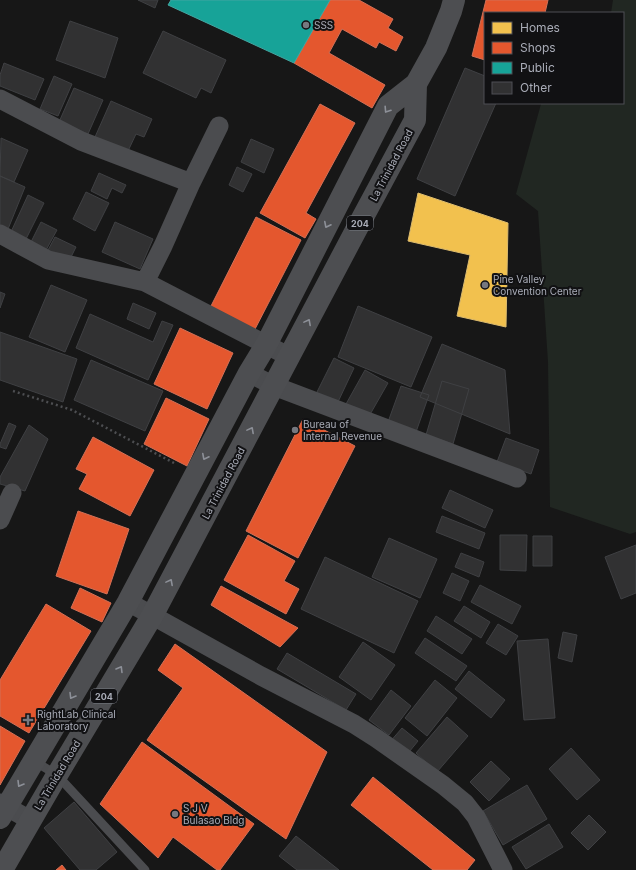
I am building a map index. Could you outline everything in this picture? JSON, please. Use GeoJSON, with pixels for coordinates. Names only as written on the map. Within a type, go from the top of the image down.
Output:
{"type":"FeatureCollection","features":[{"type":"Feature","properties":{"kind":"highway","name":"La Trinidad Road"},"geometry":{"type":"LineString","coordinates":[[2,809],[34,761],[128,602],[249,373],[266,345],[388,106],[416,84],[436,48],[451,12],[454,0]]}},
{"type":"Feature","properties":{"kind":"highway","name":"La Trinidad Road"},"geometry":{"type":"LineString","coordinates":[[2,870],[30,820],[152,616],[415,120],[416,84]]}},
{"type":"Feature","properties":{"kind":"street"},"geometry":{"type":"LineString","coordinates":[[0,99],[82,141],[191,183]]}},
{"type":"Feature","properties":{"kind":"street"},"geometry":{"type":"LineString","coordinates":[[145,282],[164,246],[191,183],[219,126]]}},
{"type":"Feature","properties":{"kind":"street"},"geometry":{"type":"LineString","coordinates":[[0,234],[48,260],[145,282],[290,357]]}},
{"type":"Feature","properties":{"kind":"street"},"geometry":{"type":"LineString","coordinates":[[249,373],[274,386],[518,478]]}},
{"type":"Feature","properties":{"kind":"street"},"geometry":{"type":"LineString","coordinates":[[0,520],[12,493]]}},
{"type":"Feature","properties":{"kind":"street"},"geometry":{"type":"LineString","coordinates":[[128,602],[261,676],[354,724],[443,785],[466,803],[476,817],[503,870]]}},
{"type":"Feature","properties":{"kind":"street"},"geometry":{"type":"LineString","coordinates":[[2,809],[30,820]]}},
{"type":"Feature","properties":{"kind":"lane"},"geometry":{"type":"LineString","coordinates":[[34,761],[57,775],[145,870]]}},
{"type":"Feature","properties":{"kind":"path"},"geometry":{"type":"LineString","coordinates":[[13,391],[72,410],[196,474]]}},
{"type":"Feature","properties":{"kind":"shaded area"},"geometry":{"type":"Polygon","coordinates":[[[613,0],[636,0],[636,532],[630,534],[550,507],[548,362],[538,211],[516,194],[541,104],[624,104],[624,12],[611,12],[613,0]]]}},
{"type":"Feature","properties":{"kind":"building: Homes","name":"Pine Valley Convention Center"},"geometry":{"type":"Polygon","coordinates":[[[418,193],[508,223],[506,327],[457,316],[470,255],[408,241],[418,193]]]}},
{"type":"Feature","properties":{"kind":"building: Shops"},"geometry":{"type":"Polygon","coordinates":[[[330,0],[359,0],[393,19],[388,28],[403,37],[396,51],[379,42],[376,48],[342,29],[329,53],[385,85],[372,108],[294,63],[330,0]]]}},
{"type":"Feature","properties":{"kind":"building: Shops"},"geometry":{"type":"Polygon","coordinates":[[[486,0],[548,0],[545,12],[484,12],[484,60],[472,56],[486,0]]]}},
{"type":"Feature","properties":{"kind":"building: Shops"},"geometry":{"type":"Polygon","coordinates":[[[320,104],[355,123],[306,213],[316,219],[305,238],[260,213],[320,104]]]}},
{"type":"Feature","properties":{"kind":"building: Shops"},"geometry":{"type":"Polygon","coordinates":[[[256,217],[301,240],[254,331],[210,308],[256,217]]]}},
{"type":"Feature","properties":{"kind":"building: Shops"},"geometry":{"type":"Polygon","coordinates":[[[180,328],[233,353],[207,409],[154,384],[180,328]]]}},
{"type":"Feature","properties":{"kind":"building: Shops"},"geometry":{"type":"Polygon","coordinates":[[[166,398],[209,419],[187,466],[144,444],[166,398]]]}},
{"type":"Feature","properties":{"kind":"building: Shops"},"geometry":{"type":"Polygon","coordinates":[[[303,419],[355,446],[298,558],[246,531],[303,419]]]}},
{"type":"Feature","properties":{"kind":"building: Shops"},"geometry":{"type":"Polygon","coordinates":[[[93,437],[154,470],[130,516],[79,489],[87,474],[76,469],[93,437]]]}},
{"type":"Feature","properties":{"kind":"building: Shops"},"geometry":{"type":"Polygon","coordinates":[[[78,511],[129,529],[107,594],[56,576],[78,511]]]}},
{"type":"Feature","properties":{"kind":"building: Shops"},"geometry":{"type":"Polygon","coordinates":[[[248,535],[295,561],[284,581],[299,589],[286,614],[224,580],[248,535]]]}},
{"type":"Feature","properties":{"kind":"building: Shops"},"geometry":{"type":"Polygon","coordinates":[[[221,586],[298,628],[280,647],[211,605],[221,586]]]}},
{"type":"Feature","properties":{"kind":"building: Shops"},"geometry":{"type":"Polygon","coordinates":[[[80,588],[111,603],[102,622],[71,608],[80,588]]]}},
{"type":"Feature","properties":{"kind":"building: Shops"},"geometry":{"type":"Polygon","coordinates":[[[46,604],[91,631],[29,733],[0,716],[0,680],[46,604]]]}},
{"type":"Feature","properties":{"kind":"building: Shops"},"geometry":{"type":"Polygon","coordinates":[[[175,644],[327,752],[286,839],[147,740],[183,688],[158,670],[175,644]]]}},
{"type":"Feature","properties":{"kind":"building: Shops"},"geometry":{"type":"Polygon","coordinates":[[[0,726],[25,741],[0,785],[0,726]]]}},
{"type":"Feature","properties":{"kind":"building: Shops","name":"S J V Bulasao Bldg"},"geometry":{"type":"Polygon","coordinates":[[[142,742],[254,824],[220,870],[217,870],[173,837],[158,858],[100,804],[142,742]]]}},
{"type":"Feature","properties":{"kind":"building: Shops"},"geometry":{"type":"Polygon","coordinates":[[[373,777],[475,860],[467,870],[433,870],[351,805],[373,777]]]}},
{"type":"Feature","properties":{"kind":"building: Shops"},"geometry":{"type":"Polygon","coordinates":[[[62,865],[66,870],[56,870],[62,865]]]}},
{"type":"Feature","properties":{"kind":"building: Public"},"geometry":{"type":"Polygon","coordinates":[[[171,0],[330,0],[294,63],[168,5],[171,0]]]}},
{"type":"Feature","properties":{"kind":"building: Other"},"geometry":{"type":"Polygon","coordinates":[[[138,0],[158,0],[155,8],[138,0]]]}},
{"type":"Feature","properties":{"kind":"building: Other"},"geometry":{"type":"Polygon","coordinates":[[[70,21],[118,38],[105,78],[56,60],[70,21]]]}},
{"type":"Feature","properties":{"kind":"building: Other"},"geometry":{"type":"Polygon","coordinates":[[[163,31],[226,60],[211,93],[201,88],[196,98],[143,73],[163,31]]]}},
{"type":"Feature","properties":{"kind":"building: Other"},"geometry":{"type":"Polygon","coordinates":[[[4,63],[44,79],[35,100],[0,86],[0,75],[4,63]]]}},
{"type":"Feature","properties":{"kind":"building: Other"},"geometry":{"type":"Polygon","coordinates":[[[465,68],[484,76],[484,104],[496,104],[455,196],[417,179],[465,68]]]}},
{"type":"Feature","properties":{"kind":"building: Other"},"geometry":{"type":"Polygon","coordinates":[[[54,76],[72,84],[58,116],[40,109],[54,76]]]}},
{"type":"Feature","properties":{"kind":"building: Other"},"geometry":{"type":"Polygon","coordinates":[[[74,88],[103,100],[88,134],[59,122],[74,88]]]}},
{"type":"Feature","properties":{"kind":"building: Other"},"geometry":{"type":"Polygon","coordinates":[[[111,101],[152,119],[144,137],[136,134],[128,151],[95,137],[111,101]]]}},
{"type":"Feature","properties":{"kind":"building: Other"},"geometry":{"type":"Polygon","coordinates":[[[1,138],[28,150],[14,182],[0,176],[1,138]]]}},
{"type":"Feature","properties":{"kind":"building: Other"},"geometry":{"type":"Polygon","coordinates":[[[251,139],[274,149],[264,173],[241,162],[251,139]]]}},
{"type":"Feature","properties":{"kind":"building: Other"},"geometry":{"type":"Polygon","coordinates":[[[237,167],[252,174],[243,192],[229,185],[237,167]]]}},
{"type":"Feature","properties":{"kind":"building: Other"},"geometry":{"type":"Polygon","coordinates":[[[99,173],[126,185],[122,193],[112,188],[107,199],[91,191],[99,173]]]}},
{"type":"Feature","properties":{"kind":"building: Other"},"geometry":{"type":"Polygon","coordinates":[[[0,176],[25,187],[6,234],[0,231],[0,176]]]}},
{"type":"Feature","properties":{"kind":"building: Other"},"geometry":{"type":"Polygon","coordinates":[[[86,192],[109,203],[95,231],[73,219],[86,192]]]}},
{"type":"Feature","properties":{"kind":"building: Other"},"geometry":{"type":"Polygon","coordinates":[[[28,195],[44,203],[25,241],[10,234],[28,195]]]}},
{"type":"Feature","properties":{"kind":"building: Other"},"geometry":{"type":"Polygon","coordinates":[[[41,222],[57,230],[45,252],[30,244],[41,222]]]}},
{"type":"Feature","properties":{"kind":"building: Other"},"geometry":{"type":"Polygon","coordinates":[[[115,222],[153,239],[140,269],[102,252],[115,222]]]}},
{"type":"Feature","properties":{"kind":"building: Other"},"geometry":{"type":"Polygon","coordinates":[[[55,237],[76,247],[68,263],[47,252],[55,237]]]}},
{"type":"Feature","properties":{"kind":"building: Other"},"geometry":{"type":"Polygon","coordinates":[[[51,285],[87,300],[65,352],[29,337],[51,285]]]}},
{"type":"Feature","properties":{"kind":"building: Other"},"geometry":{"type":"Polygon","coordinates":[[[0,292],[5,294],[0,308],[0,292]]]}},
{"type":"Feature","properties":{"kind":"building: Other"},"geometry":{"type":"Polygon","coordinates":[[[133,303],[156,313],[149,329],[127,319],[133,303]]]}},
{"type":"Feature","properties":{"kind":"building: Other"},"geometry":{"type":"Polygon","coordinates":[[[358,306],[432,337],[411,387],[338,357],[358,306]]]}},
{"type":"Feature","properties":{"kind":"building: Other"},"geometry":{"type":"Polygon","coordinates":[[[90,314],[153,342],[162,321],[173,325],[148,380],[76,348],[90,314]]]}},
{"type":"Feature","properties":{"kind":"building: Other"},"geometry":{"type":"Polygon","coordinates":[[[0,332],[77,359],[63,402],[0,380],[0,332]]]}},
{"type":"Feature","properties":{"kind":"building: Other"},"geometry":{"type":"Polygon","coordinates":[[[442,344],[505,370],[510,434],[420,397],[442,344]]]}},
{"type":"Feature","properties":{"kind":"building: Other"},"geometry":{"type":"Polygon","coordinates":[[[334,358],[354,368],[337,404],[316,394],[334,358]]]}},
{"type":"Feature","properties":{"kind":"building: Other"},"geometry":{"type":"Polygon","coordinates":[[[91,360],[163,391],[145,431],[74,400],[91,360]]]}},
{"type":"Feature","properties":{"kind":"building: Other"},"geometry":{"type":"Polygon","coordinates":[[[365,370],[388,383],[368,418],[346,404],[365,370]]]}},
{"type":"Feature","properties":{"kind":"building: Other"},"geometry":{"type":"Polygon","coordinates":[[[442,381],[469,389],[453,444],[426,435],[442,381]]]}},
{"type":"Feature","properties":{"kind":"building: Other"},"geometry":{"type":"Polygon","coordinates":[[[401,386],[429,395],[416,432],[388,422],[401,386]]]}},
{"type":"Feature","properties":{"kind":"building: Other"},"geometry":{"type":"Polygon","coordinates":[[[9,423],[16,426],[6,449],[0,447],[0,444],[9,423]]]}},
{"type":"Feature","properties":{"kind":"building: Other"},"geometry":{"type":"Polygon","coordinates":[[[29,425],[48,439],[25,491],[0,484],[0,477],[29,425]]]}},
{"type":"Feature","properties":{"kind":"building: Other"},"geometry":{"type":"Polygon","coordinates":[[[506,438],[539,450],[531,474],[497,462],[506,438]]]}},
{"type":"Feature","properties":{"kind":"building: Other"},"geometry":{"type":"Polygon","coordinates":[[[450,490],[493,510],[485,528],[442,508],[450,490]]]}},
{"type":"Feature","properties":{"kind":"building: Other"},"geometry":{"type":"Polygon","coordinates":[[[442,516],[485,533],[479,549],[436,532],[442,516]]]}},
{"type":"Feature","properties":{"kind":"building: Other"},"geometry":{"type":"Polygon","coordinates":[[[500,535],[527,535],[526,571],[500,570],[500,535]]]}},
{"type":"Feature","properties":{"kind":"building: Other"},"geometry":{"type":"Polygon","coordinates":[[[533,536],[552,536],[552,566],[533,566],[533,536]]]}},
{"type":"Feature","properties":{"kind":"building: Other"},"geometry":{"type":"Polygon","coordinates":[[[389,538],[437,559],[420,598],[372,577],[389,538]]]}},
{"type":"Feature","properties":{"kind":"building: Other"},"geometry":{"type":"Polygon","coordinates":[[[636,545],[636,593],[621,599],[605,557],[636,545]]]}},
{"type":"Feature","properties":{"kind":"building: Other"},"geometry":{"type":"Polygon","coordinates":[[[461,553],[484,562],[479,577],[455,567],[461,553]]]}},
{"type":"Feature","properties":{"kind":"building: Other"},"geometry":{"type":"Polygon","coordinates":[[[325,557],[418,601],[394,653],[301,609],[325,557]]]}},
{"type":"Feature","properties":{"kind":"building: Other"},"geometry":{"type":"Polygon","coordinates":[[[452,573],[469,581],[460,601],[443,593],[452,573]]]}},
{"type":"Feature","properties":{"kind":"building: Other"},"geometry":{"type":"Polygon","coordinates":[[[480,585],[521,606],[512,624],[471,602],[480,585]]]}},
{"type":"Feature","properties":{"kind":"building: Other"},"geometry":{"type":"Polygon","coordinates":[[[464,606],[490,622],[481,638],[454,621],[464,606]]]}},
{"type":"Feature","properties":{"kind":"building: Other"},"geometry":{"type":"Polygon","coordinates":[[[436,616],[472,639],[462,654],[427,631],[436,616]]]}},
{"type":"Feature","properties":{"kind":"building: Other"},"geometry":{"type":"Polygon","coordinates":[[[498,624],[518,636],[506,655],[486,643],[498,624]]]}},
{"type":"Feature","properties":{"kind":"building: Other"},"geometry":{"type":"Polygon","coordinates":[[[563,632],[577,635],[572,662],[558,658],[563,632]]]}},
{"type":"Feature","properties":{"kind":"building: Other"},"geometry":{"type":"Polygon","coordinates":[[[425,638],[467,666],[456,681],[415,653],[425,638]]]}},
{"type":"Feature","properties":{"kind":"building: Other"},"geometry":{"type":"Polygon","coordinates":[[[548,639],[555,718],[524,720],[517,641],[548,639]]]}},
{"type":"Feature","properties":{"kind":"building: Other"},"geometry":{"type":"Polygon","coordinates":[[[363,642],[395,665],[371,700],[339,677],[363,642]]]}},
{"type":"Feature","properties":{"kind":"building: Other"},"geometry":{"type":"Polygon","coordinates":[[[287,653],[356,694],[346,710],[277,669],[287,653]]]}},
{"type":"Feature","properties":{"kind":"building: Other"},"geometry":{"type":"Polygon","coordinates":[[[469,671],[505,700],[491,718],[455,689],[469,671]]]}},
{"type":"Feature","properties":{"kind":"building: Other"},"geometry":{"type":"Polygon","coordinates":[[[435,680],[457,698],[427,736],[405,718],[435,680]]]}},
{"type":"Feature","properties":{"kind":"building: Other"},"geometry":{"type":"Polygon","coordinates":[[[391,690],[411,706],[389,735],[369,720],[391,690]]]}},
{"type":"Feature","properties":{"kind":"building: Other"},"geometry":{"type":"Polygon","coordinates":[[[447,717],[468,736],[437,772],[416,753],[447,717]]]}},
{"type":"Feature","properties":{"kind":"building: Other"},"geometry":{"type":"Polygon","coordinates":[[[402,728],[418,741],[405,757],[389,743],[402,728]]]}},
{"type":"Feature","properties":{"kind":"building: Other"},"geometry":{"type":"Polygon","coordinates":[[[571,748],[600,780],[577,800],[549,769],[571,748]]]}},
{"type":"Feature","properties":{"kind":"building: Other"},"geometry":{"type":"Polygon","coordinates":[[[491,761],[510,779],[489,801],[470,782],[491,761]]]}},
{"type":"Feature","properties":{"kind":"building: Other"},"geometry":{"type":"Polygon","coordinates":[[[527,785],[547,819],[503,845],[483,811],[527,785]]]}},
{"type":"Feature","properties":{"kind":"building: Other"},"geometry":{"type":"Polygon","coordinates":[[[74,802],[117,852],[96,870],[80,870],[44,828],[74,802]]]}},
{"type":"Feature","properties":{"kind":"building: Other"},"geometry":{"type":"Polygon","coordinates":[[[589,815],[606,832],[588,850],[571,833],[589,815]]]}},
{"type":"Feature","properties":{"kind":"building: Other"},"geometry":{"type":"Polygon","coordinates":[[[549,824],[563,847],[526,869],[512,847],[549,824]]]}},
{"type":"Feature","properties":{"kind":"building: Other"},"geometry":{"type":"Polygon","coordinates":[[[296,836],[339,870],[297,870],[279,856],[296,836]]]}},
{"type":"Feature","properties":{"kind":"place","name":"SSS"},"geometry":{"type":"Point","coordinates":[306,25]}},
{"type":"Feature","properties":{"kind":"place","name":"Pine Valley Convention Center"},"geometry":{"type":"Point","coordinates":[485,285]}},
{"type":"Feature","properties":{"kind":"place","name":"Bureau of Internal Revenue"},"geometry":{"type":"Point","coordinates":[295,430]}},
{"type":"Feature","properties":{"kind":"place","name":"RightLab Clinical Laboratory"},"geometry":{"type":"Point","coordinates":[28,720]}},
{"type":"Feature","properties":{"kind":"place","name":"S J V Bulasao Bldg"},"geometry":{"type":"Point","coordinates":[175,814]}}]}
